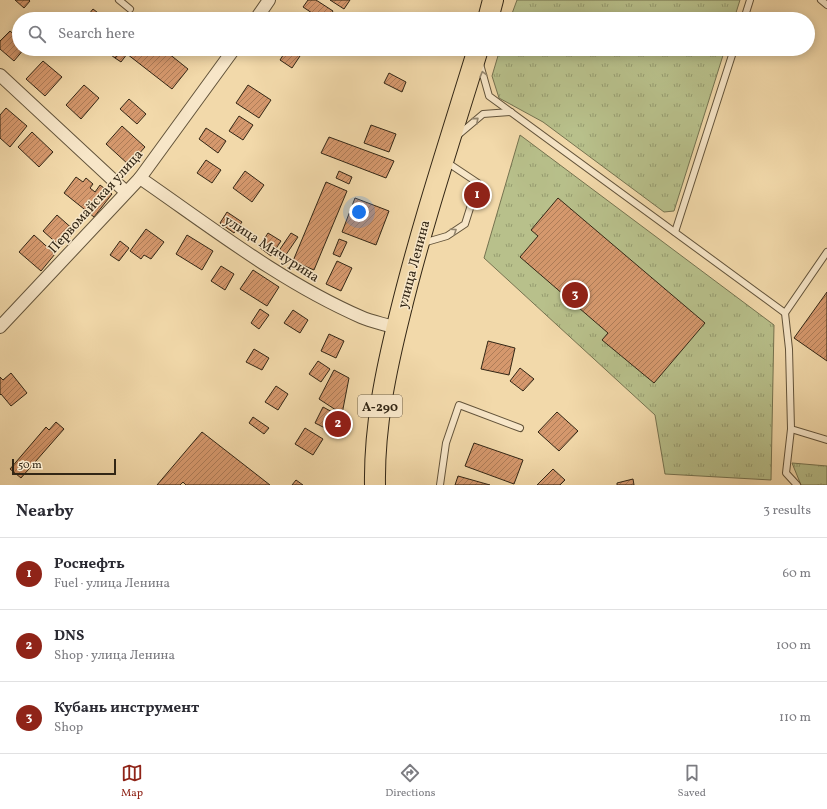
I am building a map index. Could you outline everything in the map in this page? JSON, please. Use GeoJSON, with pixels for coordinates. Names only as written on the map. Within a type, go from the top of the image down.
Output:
{"type":"FeatureCollection","features":[{"type":"Feature","properties":{"kind":"highway"},"geometry":{"type":"LineString","coordinates":[[490,12],[493,0]]}},
{"type":"Feature","properties":{"kind":"highway","name":"улица Ленина"},"geometry":{"type":"LineString","coordinates":[[375,485],[381,399],[396,328],[418,245],[476,56]]}},
{"type":"Feature","properties":{"kind":"street"},"geometry":{"type":"LineString","coordinates":[[261,12],[269,0]]}},
{"type":"Feature","properties":{"kind":"street","name":"Первомайская улица"},"geometry":{"type":"LineString","coordinates":[[0,327],[140,178],[229,56]]}},
{"type":"Feature","properties":{"kind":"street"},"geometry":{"type":"LineString","coordinates":[[0,75],[126,192]]}},
{"type":"Feature","properties":{"kind":"street","name":"улица Мичурина"},"geometry":{"type":"LineString","coordinates":[[140,178],[306,290],[362,318],[396,328]]}},
{"type":"Feature","properties":{"kind":"lane"},"geometry":{"type":"LineString","coordinates":[[119,0],[130,9]]}},
{"type":"Feature","properties":{"kind":"lane"},"geometry":{"type":"LineString","coordinates":[[746,12],[750,0]]}},
{"type":"Feature","properties":{"kind":"lane"},"geometry":{"type":"LineString","coordinates":[[820,0],[827,5]]}},
{"type":"Feature","properties":{"kind":"lane"},"geometry":{"type":"LineString","coordinates":[[479,56],[489,96],[785,313]]}},
{"type":"Feature","properties":{"kind":"lane"},"geometry":{"type":"LineString","coordinates":[[675,232],[732,56]]}},
{"type":"Feature","properties":{"kind":"lane"},"geometry":{"type":"LineString","coordinates":[[418,245],[447,236],[465,224],[478,183],[446,152],[483,114],[511,112]]}},
{"type":"Feature","properties":{"kind":"lane"},"geometry":{"type":"LineString","coordinates":[[797,485],[786,473],[792,429],[789,349],[785,313],[827,252]]}},
{"type":"Feature","properties":{"kind":"lane"},"geometry":{"type":"LineString","coordinates":[[440,485],[446,444],[459,405],[520,428]]}},
{"type":"Feature","properties":{"kind":"lane"},"geometry":{"type":"LineString","coordinates":[[792,429],[827,440]]}},
{"type":"Feature","properties":{"kind":"green space"},"geometry":{"type":"Polygon","coordinates":[[[517,0],[740,0],[736,12],[513,12],[517,0]]]}},
{"type":"Feature","properties":{"kind":"green space"},"geometry":{"type":"Polygon","coordinates":[[[498,56],[723,56],[674,211],[664,212],[543,122],[499,98],[492,76],[498,56]]]}},
{"type":"Feature","properties":{"kind":"green space"},"geometry":{"type":"Polygon","coordinates":[[[520,135],[774,325],[771,480],[665,474],[655,415],[484,258],[520,135]]]}},
{"type":"Feature","properties":{"kind":"green space"},"geometry":{"type":"Polygon","coordinates":[[[792,463],[827,466],[827,485],[801,485],[792,463]]]}},
{"type":"Feature","properties":{"kind":"building"},"geometry":{"type":"Polygon","coordinates":[[[15,0],[29,0],[30,1],[24,8],[15,0]]]}},
{"type":"Feature","properties":{"kind":"building"},"geometry":{"type":"Polygon","coordinates":[[[308,0],[316,0],[333,11],[310,12],[303,7],[308,0]]]}},
{"type":"Feature","properties":{"kind":"building"},"geometry":{"type":"Polygon","coordinates":[[[330,0],[350,0],[344,9],[330,0]]]}},
{"type":"Feature","properties":{"kind":"building"},"geometry":{"type":"Polygon","coordinates":[[[10,31],[12,33],[12,56],[18,56],[14,61],[0,49],[0,41],[10,31]]]}},
{"type":"Feature","properties":{"kind":"building"},"geometry":{"type":"Polygon","coordinates":[[[117,56],[126,56],[121,62],[115,58],[117,56]]]}},
{"type":"Feature","properties":{"kind":"building"},"geometry":{"type":"Polygon","coordinates":[[[130,56],[172,56],[188,69],[172,89],[130,56]]]}},
{"type":"Feature","properties":{"kind":"building"},"geometry":{"type":"Polygon","coordinates":[[[283,56],[300,56],[292,68],[280,60],[283,56]]]}},
{"type":"Feature","properties":{"kind":"building"},"geometry":{"type":"Polygon","coordinates":[[[43,61],[62,77],[45,96],[26,79],[43,61]]]}},
{"type":"Feature","properties":{"kind":"building"},"geometry":{"type":"Polygon","coordinates":[[[389,73],[406,82],[402,92],[384,83],[389,73]]]}},
{"type":"Feature","properties":{"kind":"building"},"geometry":{"type":"Polygon","coordinates":[[[84,85],[99,98],[81,119],[66,105],[84,85]]]}},
{"type":"Feature","properties":{"kind":"building"},"geometry":{"type":"Polygon","coordinates":[[[248,85],[271,100],[259,118],[236,103],[248,85]]]}},
{"type":"Feature","properties":{"kind":"building"},"geometry":{"type":"Polygon","coordinates":[[[129,99],[146,114],[137,124],[120,109],[129,99]]]}},
{"type":"Feature","properties":{"kind":"building"},"geometry":{"type":"Polygon","coordinates":[[[6,108],[27,126],[10,147],[0,138],[0,115],[6,108]]]}},
{"type":"Feature","properties":{"kind":"building"},"geometry":{"type":"Polygon","coordinates":[[[239,116],[253,125],[243,140],[229,131],[239,116]]]}},
{"type":"Feature","properties":{"kind":"building"},"geometry":{"type":"Polygon","coordinates":[[[371,125],[396,134],[389,152],[364,143],[371,125]]]}},
{"type":"Feature","properties":{"kind":"building"},"geometry":{"type":"Polygon","coordinates":[[[122,126],[145,147],[129,165],[106,144],[122,126]]]}},
{"type":"Feature","properties":{"kind":"building"},"geometry":{"type":"Polygon","coordinates":[[[206,128],[226,141],[218,153],[199,139],[206,128]]]}},
{"type":"Feature","properties":{"kind":"building"},"geometry":{"type":"Polygon","coordinates":[[[32,132],[53,152],[39,167],[18,147],[32,132]]]}},
{"type":"Feature","properties":{"kind":"building"},"geometry":{"type":"Polygon","coordinates":[[[329,137],[394,161],[386,178],[321,153],[329,137]]]}},
{"type":"Feature","properties":{"kind":"building"},"geometry":{"type":"Polygon","coordinates":[[[206,160],[221,170],[212,183],[197,173],[206,160]]]}},
{"type":"Feature","properties":{"kind":"building"},"geometry":{"type":"Polygon","coordinates":[[[245,171],[264,185],[252,202],[233,188],[245,171]]]}},
{"type":"Feature","properties":{"kind":"building"},"geometry":{"type":"Polygon","coordinates":[[[339,171],[352,177],[349,184],[336,178],[339,171]]]}},
{"type":"Feature","properties":{"kind":"building"},"geometry":{"type":"Polygon","coordinates":[[[76,177],[83,182],[86,178],[93,184],[90,188],[95,192],[100,185],[112,194],[94,217],[64,193],[76,177]]]}},
{"type":"Feature","properties":{"kind":"building"},"geometry":{"type":"Polygon","coordinates":[[[326,182],[347,191],[314,270],[293,261],[326,182]]]}},
{"type":"Feature","properties":{"kind":"building"},"geometry":{"type":"Polygon","coordinates":[[[355,198],[389,211],[376,245],[342,232],[355,198]]]}},
{"type":"Feature","properties":{"kind":"building"},"geometry":{"type":"Polygon","coordinates":[[[558,198],[705,323],[654,383],[602,340],[608,333],[520,257],[538,236],[531,230],[558,198]]]}},
{"type":"Feature","properties":{"kind":"building"},"geometry":{"type":"Polygon","coordinates":[[[227,212],[242,222],[234,233],[220,223],[227,212]]]}},
{"type":"Feature","properties":{"kind":"building"},"geometry":{"type":"Polygon","coordinates":[[[57,215],[75,231],[61,247],[43,231],[57,215]]]}},
{"type":"Feature","properties":{"kind":"building"},"geometry":{"type":"Polygon","coordinates":[[[146,229],[164,242],[151,259],[144,255],[141,259],[130,251],[146,229]]]}},
{"type":"Feature","properties":{"kind":"building"},"geometry":{"type":"Polygon","coordinates":[[[268,233],[281,241],[271,256],[259,247],[268,233]]]}},
{"type":"Feature","properties":{"kind":"building"},"geometry":{"type":"Polygon","coordinates":[[[291,233],[298,237],[283,259],[276,255],[291,233]]]}},
{"type":"Feature","properties":{"kind":"building"},"geometry":{"type":"Polygon","coordinates":[[[34,235],[55,254],[41,271],[19,252],[34,235]]]}},
{"type":"Feature","properties":{"kind":"building"},"geometry":{"type":"Polygon","coordinates":[[[187,235],[213,251],[202,270],[176,254],[187,235]]]}},
{"type":"Feature","properties":{"kind":"building"},"geometry":{"type":"Polygon","coordinates":[[[339,239],[347,242],[340,257],[333,254],[339,239]]]}},
{"type":"Feature","properties":{"kind":"building"},"geometry":{"type":"Polygon","coordinates":[[[120,241],[129,248],[119,261],[110,255],[120,241]]]}},
{"type":"Feature","properties":{"kind":"building"},"geometry":{"type":"Polygon","coordinates":[[[337,261],[352,268],[341,291],[326,284],[337,261]]]}},
{"type":"Feature","properties":{"kind":"building"},"geometry":{"type":"Polygon","coordinates":[[[221,266],[234,274],[225,290],[211,281],[221,266]]]}},
{"type":"Feature","properties":{"kind":"building"},"geometry":{"type":"Polygon","coordinates":[[[253,270],[279,287],[267,306],[240,289],[253,270]]]}},
{"type":"Feature","properties":{"kind":"building"},"geometry":{"type":"Polygon","coordinates":[[[827,292],[827,361],[794,338],[827,292]]]}},
{"type":"Feature","properties":{"kind":"building"},"geometry":{"type":"Polygon","coordinates":[[[260,309],[269,315],[259,329],[251,323],[260,309]]]}},
{"type":"Feature","properties":{"kind":"building"},"geometry":{"type":"Polygon","coordinates":[[[293,310],[308,320],[300,333],[284,323],[293,310]]]}},
{"type":"Feature","properties":{"kind":"building"},"geometry":{"type":"Polygon","coordinates":[[[329,334],[344,341],[336,358],[321,351],[329,334]]]}},
{"type":"Feature","properties":{"kind":"building"},"geometry":{"type":"Polygon","coordinates":[[[488,341],[515,348],[509,375],[481,369],[488,341]]]}},
{"type":"Feature","properties":{"kind":"building"},"geometry":{"type":"Polygon","coordinates":[[[254,349],[269,358],[262,370],[246,362],[254,349]]]}},
{"type":"Feature","properties":{"kind":"building"},"geometry":{"type":"Polygon","coordinates":[[[318,361],[330,369],[321,382],[309,374],[318,361]]]}},
{"type":"Feature","properties":{"kind":"building"},"geometry":{"type":"Polygon","coordinates":[[[520,368],[534,379],[523,391],[510,381],[520,368]]]}},
{"type":"Feature","properties":{"kind":"building"},"geometry":{"type":"Polygon","coordinates":[[[334,370],[349,378],[342,414],[319,399],[334,370]]]}},
{"type":"Feature","properties":{"kind":"building"},"geometry":{"type":"Polygon","coordinates":[[[11,373],[27,393],[11,406],[1,394],[0,395],[0,377],[3,380],[11,373]]]}},
{"type":"Feature","properties":{"kind":"building"},"geometry":{"type":"Polygon","coordinates":[[[276,386],[288,394],[278,410],[265,402],[276,386]]]}},
{"type":"Feature","properties":{"kind":"building"},"geometry":{"type":"Polygon","coordinates":[[[323,407],[345,419],[337,434],[315,423],[323,407]]]}},
{"type":"Feature","properties":{"kind":"building"},"geometry":{"type":"Polygon","coordinates":[[[557,412],[578,431],[559,451],[538,432],[557,412]]]}},
{"type":"Feature","properties":{"kind":"building"},"geometry":{"type":"Polygon","coordinates":[[[253,417],[269,428],[264,434],[249,423],[253,417]]]}},
{"type":"Feature","properties":{"kind":"building"},"geometry":{"type":"Polygon","coordinates":[[[56,422],[64,429],[21,478],[10,469],[46,427],[49,430],[56,422]]]}},
{"type":"Feature","properties":{"kind":"building"},"geometry":{"type":"Polygon","coordinates":[[[305,428],[323,439],[313,455],[295,444],[305,428]]]}},
{"type":"Feature","properties":{"kind":"building"},"geometry":{"type":"Polygon","coordinates":[[[202,432],[270,485],[186,485],[183,482],[180,485],[157,485],[202,432]]]}},
{"type":"Feature","properties":{"kind":"building"},"geometry":{"type":"Polygon","coordinates":[[[474,443],[523,460],[514,484],[465,466],[474,443]]]}},
{"type":"Feature","properties":{"kind":"building"},"geometry":{"type":"Polygon","coordinates":[[[553,469],[565,480],[560,485],[537,485],[553,469]]]}},
{"type":"Feature","properties":{"kind":"building"},"geometry":{"type":"Polygon","coordinates":[[[458,476],[490,485],[455,485],[458,476]]]}},
{"type":"Feature","properties":{"kind":"building"},"geometry":{"type":"Polygon","coordinates":[[[633,479],[634,485],[617,485],[617,483],[633,479]]]}},
{"type":"Feature","properties":{"kind":"building"},"geometry":{"type":"Polygon","coordinates":[[[296,480],[303,485],[292,485],[296,480]]]}},
{"type":"Feature","properties":{"kind":"place","name":"Роснефть"},"geometry":{"type":"Point","coordinates":[477,195]}},
{"type":"Feature","properties":{"kind":"place","name":"Кубань инструмент"},"geometry":{"type":"Point","coordinates":[575,295]}},
{"type":"Feature","properties":{"kind":"place","name":"DNS"},"geometry":{"type":"Point","coordinates":[338,424]}}]}
